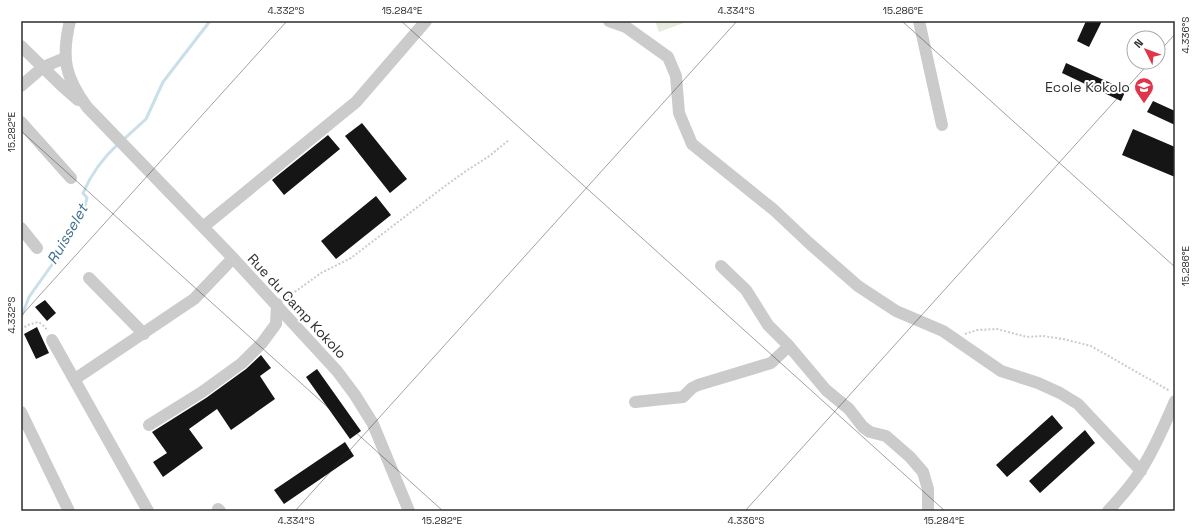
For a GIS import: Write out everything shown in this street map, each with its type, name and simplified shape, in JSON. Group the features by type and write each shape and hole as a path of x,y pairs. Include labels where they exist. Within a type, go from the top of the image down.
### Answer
{"street":[{"path":"70,21 66,40 65,58 70,80 76,92 87,107"},
{"path":"203,228 356,102 426,21"},
{"path":"609,21 626,27 668,57 676,76 679,112 692,144 774,210 809,243 864,290 896,311 943,331 1001,372 1038,382 1078,404 1141,471"},
{"path":"919,21 942,125"},
{"path":"21,46 62,86 87,107"},
{"path":"21,86 43,67 65,58"},
{"name":"Rue du Camp Kokolo","path":"87,107 277,304 338,371 373,424 409,511"},
{"path":"21,122 71,178"},
{"path":"21,228 37,248"},
{"path":"75,379 194,299 233,258"},
{"path":"721,266 746,290 768,325 789,346 826,390 849,409 862,427 870,432 886,436 910,457 923,472 928,489 928,511"},
{"path":"89,278 144,334"},
{"path":"149,425 202,392 242,364 262,343 276,324 277,304"},
{"path":"52,340 148,511"},
{"path":"635,402 683,397 692,388 698,385 771,363 789,346"},
{"path":"1108,511 1124,494 1141,471 1157,443 1175,401"},
{"path":"21,412 69,511"}],"path":[{"path":"277,304 321,273 351,258 460,174 488,157 509,140"},
{"path":"21,329 38,322 47,330 52,340"},
{"path":"953,338 977,330 997,329 1027,336 1043,336 1063,339 1091,346 1175,394"}],"shaded area":[{"path":"655,21 689,21 659,32"}],"building":[{"path":"1086,21 1102,21 1089,47 1077,41"},
{"path":"1066,63 1126,90 1121,101 1062,73"},
{"path":"1153,101 1175,111 1175,125 1147,112"},
{"path":"362,123 407,179 390,193 345,136"},
{"path":"1133,129 1175,147 1175,177 1122,155"},
{"path":"328,135 340,149 284,195 272,180"},
{"path":"376,196 391,215 336,259 321,241"},
{"path":"45,300 56,313 47,321 35,307"},
{"path":"37,327 49,353 36,359 24,334"},
{"path":"261,355 271,368 260,376 275,399 231,430 217,409 189,429 203,448 163,477 153,462 167,453 152,432 206,398 246,369"},
{"path":"317,369 361,431 350,439 306,377"},
{"path":"1052,415 1063,428 1007,477 996,465"},
{"path":"1085,430 1095,443 1040,493 1029,481"},
{"path":"345,442 354,456 284,504 274,490"}],"waterway":[{"name":"Ruisselet","path":"123,140 146,119 163,82 210,21"},
{"name":"Ruisselet","path":"21,318 29,297 56,259 84,210 87,198 83,193 90,179 103,160 119,143"}],"place":[{"name":"Ecole Kokolo","path":"1144,104"}]}
